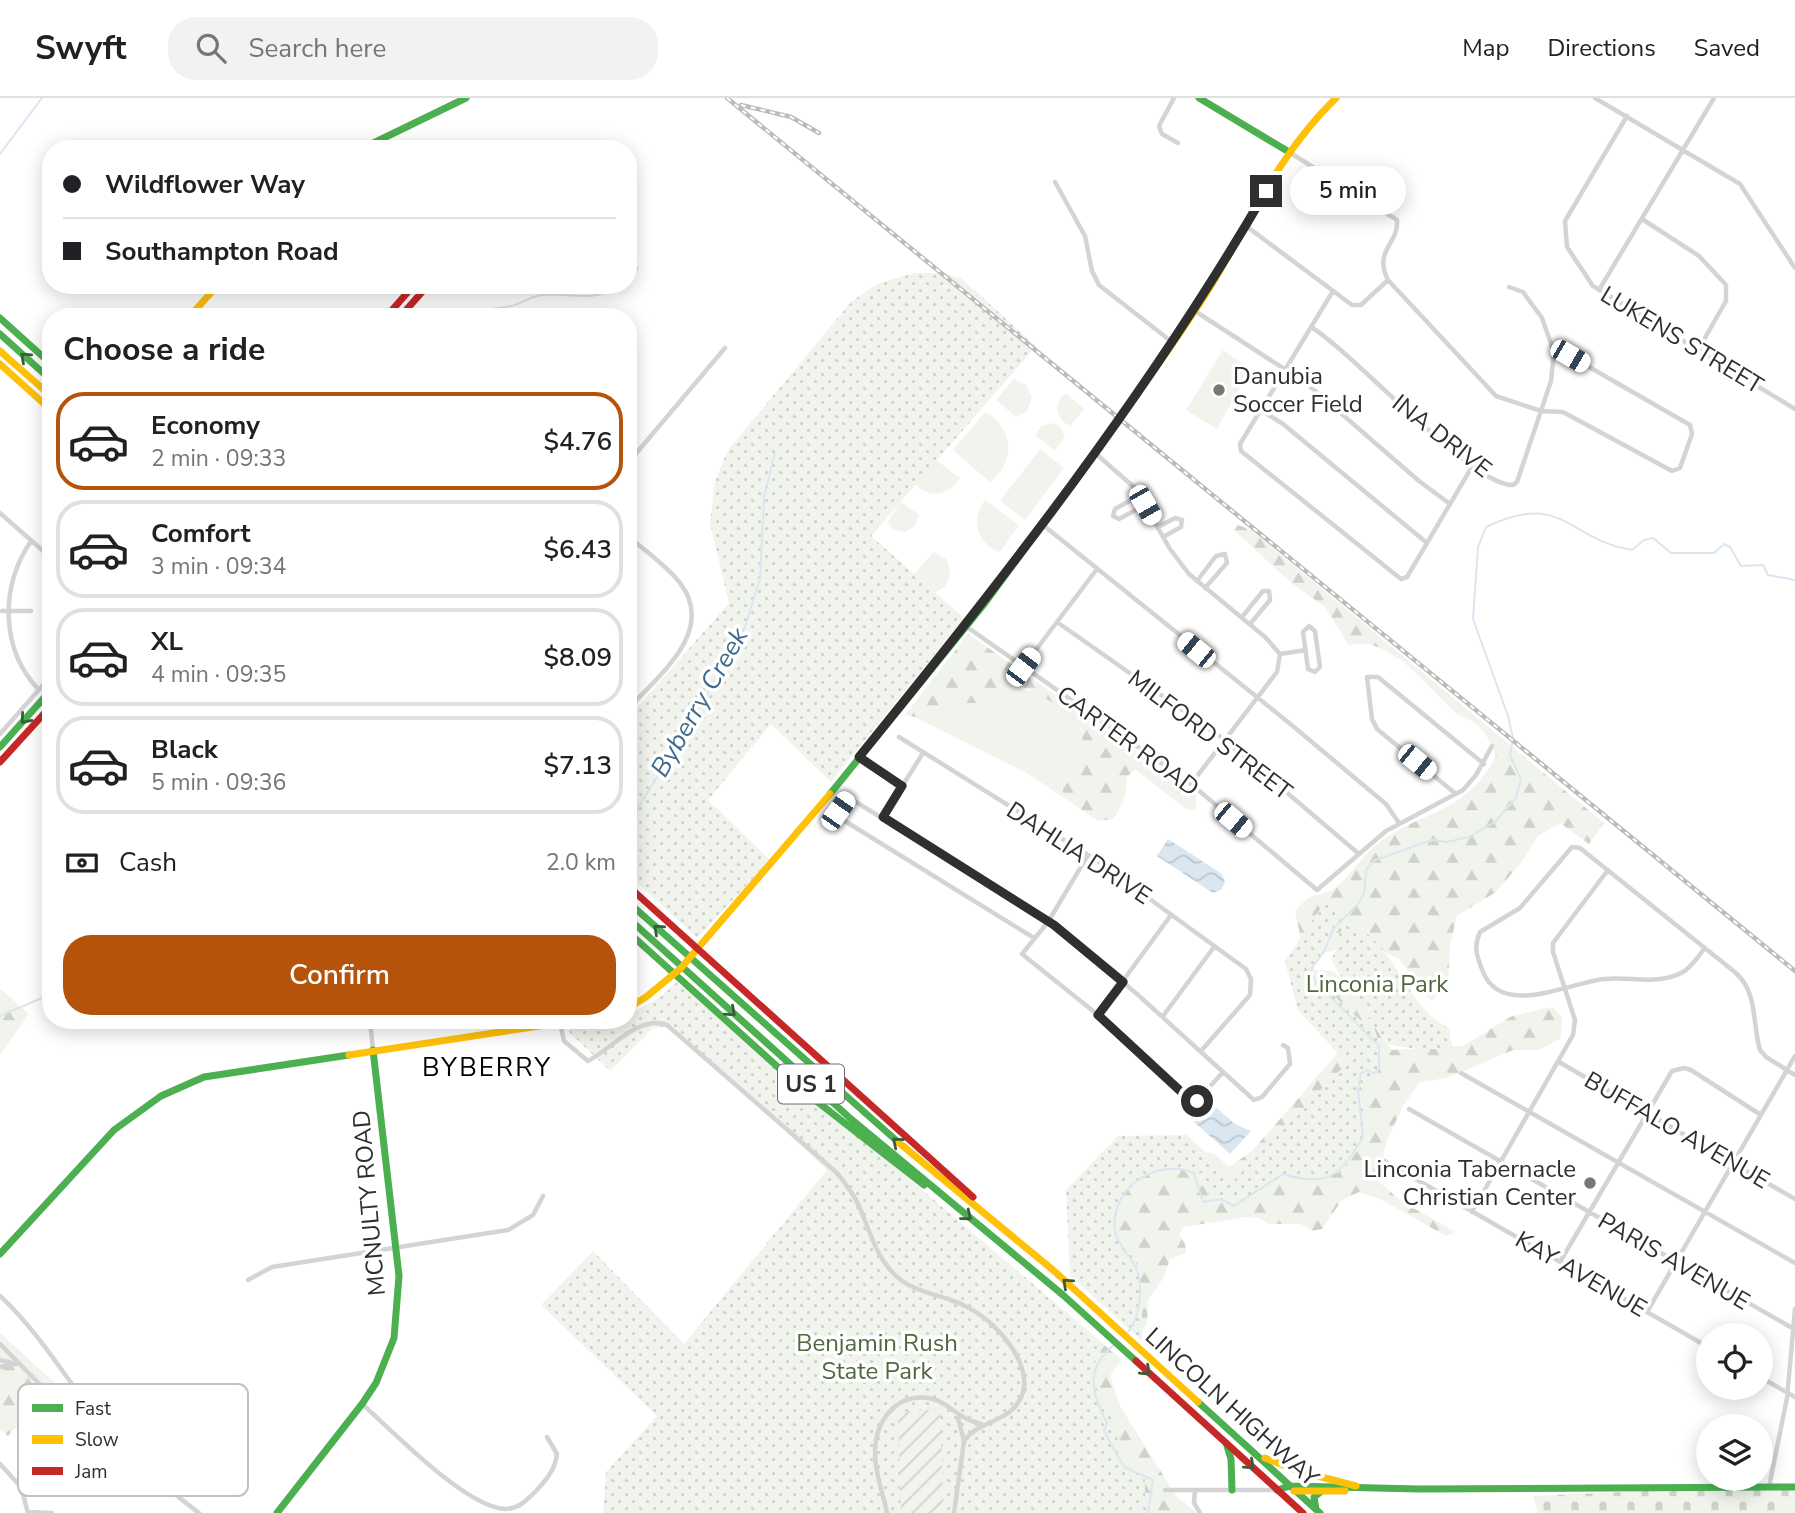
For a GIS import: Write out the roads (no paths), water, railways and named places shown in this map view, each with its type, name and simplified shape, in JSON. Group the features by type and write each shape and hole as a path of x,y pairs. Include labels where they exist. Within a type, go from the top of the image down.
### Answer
{"main road":[{"path":"379,140 466,98"},
{"path":"1199,98 1289,152"},
{"path":"637,1003 654,993 689,957 859,757 965,625 1115,425 1195,311 1289,152 1318,113 1336,98"},
{"path":"197,308 210,294"},
{"path":"396,308 412,294"},
{"path":"0,318 42,356"},
{"path":"0,334 42,372"},
{"path":"0,351 42,388"},
{"path":"0,364 42,402"},
{"path":"0,747 42,700"},
{"path":"0,762 42,716"},
{"name":"US 1","path":"637,894 1007,1232"},
{"name":"US 1","path":"637,910 858,1109 1007,1232"},
{"name":"US 1","path":"637,926 834,1104 944,1198"},
{"name":"US 1","path":"637,940 828,1111 901,1169 944,1198"},
{"path":"0,1254 114,1130 161,1096 204,1077 518,1029"},
{"name":"MCNULTY ROAD","path":"277,1513 362,1404 376,1383 394,1338 399,1300 373,1050"},
{"name":"LINCOLN HIGHWAY","path":"944,1198 1110,1337 1304,1513"},
{"name":"LINCOLN HIGHWAY","path":"1007,1232 1318,1511"},
{"path":"1223,1441 1231,1459 1232,1490"},
{"path":"1256,1453 1302,1472 1356,1486"},
{"path":"1277,1490 1356,1486 1419,1489"},
{"path":"1293,1488 1322,1491 1696,1487"},
{"path":"1773,1487 1795,1487"},
{"path":"1318,1511 1314,1497 1322,1491"}],"street":[{"path":"1174,98 1159,126 1162,134 1178,143"},
{"path":"1595,98 1684,149 1743,187 1795,268"},
{"path":"1599,290 1714,98"},
{"name":"LUKENS STREET","path":"1627,116 1563,226 1567,247 1589,283 1795,409"},
{"path":"1289,152 1391,216 1397,225 1382,257 1388,280 1496,396 1541,411 1563,412 1672,471 1678,470 1692,434 1690,425 1570,356 1555,352"},
{"path":"1055,182 1085,236 1092,271 1099,285 1172,342"},
{"path":"1642,219 1699,256 1726,285 1726,301 1698,350"},
{"path":"1245,226 1352,305 1359,305 1388,280"},
{"path":"1509,287 1523,292 1542,318 1555,352 1551,381 1541,411"},
{"path":"1333,291 1240,444 1241,451 1398,578 1407,577 1473,465"},
{"path":"1195,311 1306,383 1419,481 1450,504"},
{"name":"INA DRIVE","path":"1311,327 1448,447 1506,485 1517,482 1541,411"},
{"path":"637,452 725,348"},
{"path":"1261,410 1283,424 1427,543"},
{"path":"1095,453 1124,476 1140,495 1176,558 1197,581 1250,624 1280,654 1279,668 1191,784"},
{"path":"1140,495 1115,509 1113,516 1119,519 1145,505"},
{"path":"0,513 42,550"},
{"path":"1158,527 1177,517 1182,520 1181,527 1163,537"},
{"path":"1042,524 1386,804 1399,823"},
{"path":"31,541 13,566 6,582 2,611 8,648 20,670 38,690"},
{"path":"637,544 680,584 689,599 692,617 689,634 681,649 637,699"},
{"path":"1197,581 1218,554 1226,555 1227,563 1205,588"},
{"path":"1023,667 1097,569"},
{"path":"1241,617 1263,591 1269,591 1270,600 1250,624"},
{"path":"2,611 31,611"},
{"name":"MILFORD STREET","path":"1057,622 1224,740 1359,854"},
{"name":"CARTER ROAD","path":"965,625 1191,784 1317,890 1359,854"},
{"path":"1309,626 1315,631 1318,671 1308,669 1306,650 1303,632 1309,626"},
{"path":"1280,654 1306,650"},
{"path":"1456,794 1377,729 1371,719 1367,680 1373,675 1378,677 1484,764"},
{"path":"0,734 42,686"},
{"path":"0,721 6,727"},
{"name":"DAHLIA DRIVE","path":"898,737 1088,855 1245,969 1251,979 1250,995 1201,1051"},
{"path":"1359,854 1399,823 1456,794 1472,781 1492,746"},
{"path":"883,817 923,753"},
{"path":"859,757 902,786"},
{"path":"1034,938 840,818 837,813 848,797 1048,922 1123,982 1258,1100 1290,1064 1289,1048 1283,1045"},
{"path":"1705,948 1682,972 1653,981 1613,978 1540,994 1513,996 1493,989 1476,956 1478,937 1485,927 1520,908 1572,847 1580,848 1705,948 1745,982 1750,992 1760,1050 1795,1075"},
{"path":"1088,855 1048,922 1022,954 1098,1015 1192,1101 1197,1101 1224,1072"},
{"path":"1472,1212 1559,1062 1575,1027 1553,943 1608,870"},
{"path":"1098,1015 1171,915"},
{"path":"1162,1017 1214,947"},
{"path":"637,1029 658,1021 667,1025 826,1161 858,1202 872,1244 897,1278 916,1289 968,1307 999,1331 1017,1357 1024,1382 1021,1396 1004,1417 981,1424 964,1441"},
{"name":"MCNULTY ROAD","path":"371,1029 373,1050"},
{"path":"561,1029 564,1041 588,1061 637,1029"},
{"path":"1647,1312 1795,1056"},
{"name":"BUFFALO AVENUE","path":"1559,1062 1795,1199"},
{"path":"1560,1262 1668,1075 1684,1068 1761,1115"},
{"path":"1461,1073 1795,1263"},
{"name":"PARIS AVENUE","path":"1409,1109 1794,1329"},
{"name":"KAY AVENUE","path":"1381,1159 1696,1340"},
{"path":"248,1280 272,1267 508,1230 533,1215 543,1196"},
{"path":"0,1296 33,1328 72,1384"},
{"path":"1773,1467 1788,1394 1795,1308"},
{"path":"0,1344 15,1364 37,1384"},
{"path":"0,1360 15,1364"},
{"path":"0,1367 15,1364"},
{"path":"1773,1385 1795,1396"},
{"path":"887,1513 875,1453 877,1434 883,1417 892,1407 907,1398 922,1397 937,1400 958,1417 981,1424"},
{"path":"362,1404 444,1477 474,1498 503,1509 524,1504 549,1477 557,1454 547,1437"},
{"path":"954,1513 964,1441 958,1417"},
{"path":"0,1464 18,1485"},
{"path":"1166,1490 1277,1490"},
{"path":"1195,1490 1195,1503 1200,1513"},
{"path":"179,1496 199,1513"},
{"path":"28,1512 52,1513"}],"water":[{"path":"1168,839 1222,874 1225,882 1221,890 1213,893 1157,856"},
{"path":"1212,1104 1235,1124 1251,1131 1230,1154 1194,1122 1197,1113"}],"waterway":[{"path":"0,154 42,98"},
{"path":"495,308 551,294"},
{"path":"551,294 600,294"},
{"name":"Byberry Creek","path":"637,810 692,721 745,627 760,579 764,497 775,452"},
{"path":"1128,1332 1138,1311 1139,1277 1135,1265 1115,1232 1115,1216 1119,1202 1127,1190 1150,1173 1179,1169 1194,1173 1203,1202 1221,1199 1234,1206 1283,1174 1311,1180 1322,1179 1340,1169 1363,1137 1358,1090 1361,1073 1368,1070 1374,1074 1379,1067 1379,1046 1314,980 1310,971 1325,950 1333,929 1359,903 1364,893 1366,870 1375,860 1432,840 1447,842 1469,837 1495,822 1516,798 1521,779 1510,755 1513,738 1508,716 1473,619 1478,547 1486,527 1532,513 1563,520 1592,537 1632,550 1644,540 1653,538 1671,553 1714,553 1724,544 1730,547 1741,566 1763,565 1768,575 1795,580"},
{"name":"Byberry Creek","path":"0,1016 42,998"},
{"path":"1114,1345 1098,1363 1095,1392 1107,1423 1104,1431 1124,1467 1153,1480 1148,1513"}],"railway":[{"path":"727,98 1795,971"},
{"path":"741,105 791,117 819,133"}],"place":[{"name":"Danubia Soccer Field","path":"1219,390"},
{"name":"Linconia Tabernacle Christian Center","path":"1590,1183"}],"district":[{"name":"BYBERRY","path":"487,1067"}],"park label":[{"name":"Linconia Park","path":"1377,984"},
{"name":"Benjamin Rush State Park","path":"877,1357"}]}
